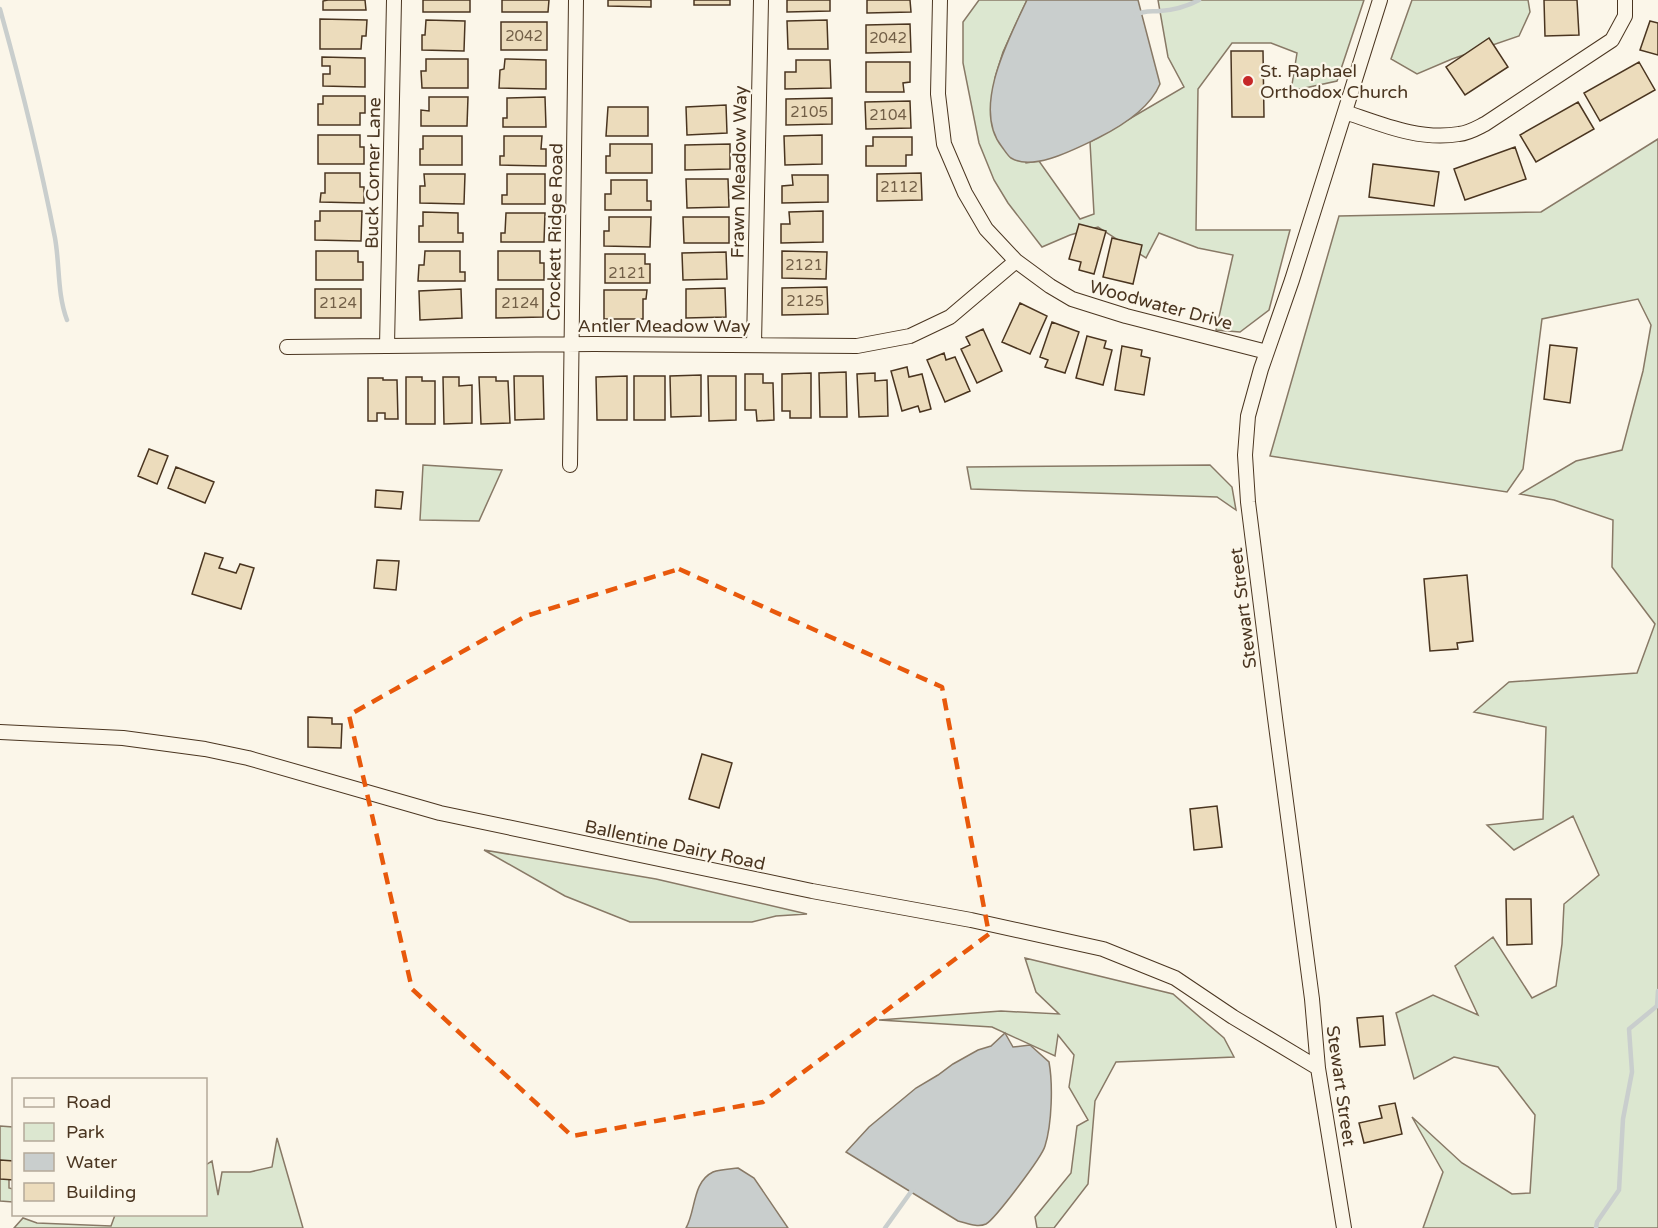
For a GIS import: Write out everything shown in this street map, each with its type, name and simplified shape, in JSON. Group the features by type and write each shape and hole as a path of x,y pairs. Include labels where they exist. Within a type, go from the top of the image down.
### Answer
{"street":[{"name":"Buck Corner Lane","path":"387,346 394,0"},
{"name":"Crockett Ridge Road","path":"570,465 576,0"},
{"name":"Frawn Meadow Way","path":"754,344 761,0"},
{"name":"Woodwater Drive","path":"940,0 938,94 944,144 965,193 986,229 1016,261 1072,299 1126,316 1267,352"},
{"name":"Stewart Street","path":"1344,1228 1318,1068 1312,999 1273,706 1245,454 1248,416 1267,352 1380,0"},
{"path":"1345,112 1406,132 1443,135 1471,131 1612,40 1624,16 1625,0"},
{"name":"Antler Meadow Way","path":"287,347 571,344 857,346 910,336 950,316 1016,261"},
{"name":"Ballentine Dairy Road","path":"0,732 123,738 205,749 248,758 440,813 1104,949 1175,978 1233,1017 1318,1068"}],"highlighted area":[{"path":"679,569 942,687 989,934 763,1102 572,1136 412,989 349,715 526,616"}],"green space":[{"path":"979,0 1027,0 1003,52 995,78 1026,163 1039,161 1080,219 1094,214 1090,142 1184,87 1168,57 1158,0 1364,0 1337,81 1291,91 1297,53 1271,43 1232,43 1198,89 1196,230 1290,230 1269,310 1240,332 1216,330 1233,255 1198,248 1159,233 1146,258 1098,227 1070,235 1042,247 1008,203 994,180 979,143 963,63 963,22"},
{"path":"1412,0 1528,0 1530,12 1519,36 1452,59 1417,74 1391,59"},
{"path":"1658,139 1658,1228 1423,1228 1443,1172 1412,1117 1462,1163 1512,1194 1530,1193 1535,1115 1498,1067 1454,1057 1414,1079 1396,1013 1433,995 1478,1015 1455,966 1493,937 1532,998 1556,986 1562,944 1564,904 1599,875 1573,816 1514,850 1487,825 1543,819 1546,727 1474,712 1509,682 1637,673 1655,624 1612,567 1613,520 1554,500 1520,494 1576,461 1622,450 1643,371 1651,325 1638,299 1542,319 1523,469 1507,492 1270,456 1339,216 1541,212"},
{"path":"423,465 502,470 479,521 420,520"},
{"path":"1210,465 1232,487 1236,510 1217,497 971,489 967,467"},
{"path":"484,850 656,879 807,914 776,916 752,922 630,922 565,896"},
{"path":"1025,958 1173,994 1224,1038 1234,1057 1116,1062 1095,1101 1088,1184 1054,1228 1037,1228 1035,1217 1071,1173 1077,1126 1088,1120 1069,1087 1074,1055 1058,1035 1055,1056 992,1027 879,1020 1001,1011 1059,1014 1036,992"},
{"path":"0,1126 12,1127 12,1172 9,1172 9,1188 12,1189 12,1202 0,1201"},
{"path":"277,1138 303,1228 14,1228 23,1218 37,1223 111,1226 115,1216 207,1216 207,1164 212,1161 218,1195 222,1172 250,1172 272,1167"}],"water":[{"path":"1027,0 1138,0 1160,84 1142,109 1116,128 1055,157 1020,162 1011,158 1002,147 993,131 990,113 996,74"},
{"path":"1005,1033 1013,1047 1030,1045 1049,1062 1050,1116 1042,1152 1008,1200 986,1224 976,1225 958,1221 846,1152 869,1127 916,1088 978,1050 991,1046"},
{"path":"738,1168 754,1178 788,1228 686,1228 698,1190 706,1177 716,1171"}],"building":[{"path":"365,0 366,10 323,10 323,1"},
{"path":"423,0 470,0 470,12 423,12"},
{"path":"502,0 549,0 548,12 502,12"},
{"path":"608,0 651,0 651,7 608,6"},
{"path":"694,0 730,0 730,5 694,5"},
{"path":"787,0 830,0 830,11 787,12"},
{"path":"867,0 910,0 911,12 867,13"},
{"path":"1544,0 1577,0 1579,35 1545,36"},
{"path":"320,19 367,20 366,36 362,36 361,49 320,49"},
{"path":"426,20 465,21 464,51 422,50 422,35 425,35"},
{"path":"827,20 828,49 788,49 787,21"},
{"path":"1650,21 1658,23 1658,55 1640,50"},
{"path":"501,22 547,22 547,50 501,50"},
{"path":"910,24 911,52 866,53 866,25"},
{"path":"1489,38 1508,67 1465,95 1446,67"},
{"path":"1231,51 1263,51 1264,117 1232,117"},
{"path":"322,57 365,58 365,87 323,86 323,74 330,74 330,66 322,66"},
{"path":"426,59 468,59 468,88 422,88 421,71 426,71"},
{"path":"505,59 546,60 546,89 499,88 500,70 504,69"},
{"path":"796,60 830,60 831,88 785,89 785,72 796,72"},
{"path":"866,62 910,62 910,82 903,83 904,92 866,92"},
{"path":"1639,62 1655,90 1600,121 1584,93"},
{"path":"323,96 365,96 365,113 360,113 360,125 318,125 318,104 323,104"},
{"path":"429,97 468,97 467,126 421,126 421,110 429,111"},
{"path":"545,97 546,127 503,127 503,118 507,118 507,98"},
{"path":"832,98 832,124 786,125 786,99"},
{"path":"910,101 911,128 866,129 865,102"},
{"path":"1578,102 1594,129 1536,162 1520,135"},
{"path":"726,105 727,133 687,135 686,107"},
{"path":"608,107 648,107 648,136 606,136"},
{"path":"318,135 360,135 360,147 364,147 364,164 318,164"},
{"path":"822,135 822,164 785,165 784,136"},
{"path":"423,136 462,136 462,165 420,165"},
{"path":"504,136 542,136 541,149 546,149 546,166 500,165 500,156 504,156"},
{"path":"873,137 912,137 912,155 906,155 906,166 866,166 866,146 873,146"},
{"path":"610,144 652,144 652,173 606,173 606,156 610,156"},
{"path":"730,144 730,169 685,170 685,145"},
{"path":"1515,147 1526,179 1465,200 1454,169"},
{"path":"1373,164 1439,172 1434,206 1369,197"},
{"path":"325,173 360,173 360,187 364,187 364,203 320,202 321,193 325,193"},
{"path":"921,173 922,200 877,201 877,174"},
{"path":"424,174 465,174 464,204 420,203 420,186 425,186"},
{"path":"507,174 545,174 545,204 502,204 502,195 507,195"},
{"path":"792,175 828,175 828,202 782,203 782,186 793,185"},
{"path":"686,179 728,179 729,207 687,208"},
{"path":"611,180 647,180 647,201 651,201 651,210 605,210 605,194 611,194"},
{"path":"320,211 362,211 361,241 315,240 315,221 320,221"},
{"path":"823,211 823,242 781,243 781,224 790,224 789,212"},
{"path":"423,212 458,213 458,233 463,233 463,242 419,242 419,226 423,226"},
{"path":"506,213 545,213 544,242 501,242 501,233 505,233"},
{"path":"609,217 651,217 650,247 604,246 604,231 609,231"},
{"path":"683,217 729,217 729,243 684,243"},
{"path":"1079,224 1106,231 1094,274 1079,270 1081,262 1069,259"},
{"path":"1112,238 1142,245 1133,284 1103,277"},
{"path":"316,251 358,251 358,262 363,262 363,280 316,280"},
{"path":"425,251 460,251 460,272 465,272 465,281 418,281 419,265 424,265"},
{"path":"498,251 540,251 540,263 544,263 544,280 498,280"},
{"path":"782,251 827,252 826,279 782,278"},
{"path":"726,252 727,279 683,280 682,253"},
{"path":"605,254 645,254 645,264 650,264 650,283 605,283"},
{"path":"827,287 828,314 782,315 782,288"},
{"path":"725,288 726,317 686,318 686,289"},
{"path":"315,289 361,289 361,318 315,318"},
{"path":"461,289 462,318 420,320 419,291"},
{"path":"496,289 543,289 543,317 496,318"},
{"path":"604,290 647,290 646,299 643,299 643,319 604,319"},
{"path":"1020,303 1047,316 1030,354 1002,342"},
{"path":"1052,322 1079,332 1065,373 1045,367 1048,360 1040,357"},
{"path":"983,329 1002,371 977,383 961,349 970,345 966,337"},
{"path":"1087,336 1106,341 1104,348 1112,350 1103,385 1076,378"},
{"path":"1550,345 1577,348 1570,403 1544,399"},
{"path":"1122,346 1142,350 1141,356 1150,358 1144,395 1115,390"},
{"path":"944,353 946,360 955,357 970,391 945,402 927,360"},
{"path":"907,367 909,377 922,374 931,409 920,412 918,406 902,411 891,371"},
{"path":"846,372 847,417 820,417 819,373"},
{"path":"811,373 811,418 790,418 790,411 782,411 782,374"},
{"path":"875,373 875,381 887,380 888,416 859,417 857,374"},
{"path":"745,374 763,374 763,383 773,383 774,420 757,421 756,410 745,410"},
{"path":"701,375 701,416 671,417 670,376"},
{"path":"514,376 543,376 544,419 515,420"},
{"path":"627,376 627,420 597,420 596,377"},
{"path":"634,376 665,376 665,420 634,420"},
{"path":"708,376 736,376 736,420 709,421"},
{"path":"406,377 422,377 422,381 435,381 435,424 406,424"},
{"path":"443,377 459,377 459,386 472,385 472,423 444,424"},
{"path":"479,377 496,377 496,381 508,381 510,423 481,424"},
{"path":"368,378 397,380 398,419 385,419 385,413 377,413 377,421 368,421"},
{"path":"149,449 168,456 157,484 138,476"},
{"path":"176,467 214,482 205,503 168,488"},
{"path":"376,490 403,492 401,509 375,507"},
{"path":"205,553 223,558 219,568 236,573 240,564 254,568 241,609 192,594"},
{"path":"377,560 399,561 396,590 374,588"},
{"path":"1467,575 1473,641 1457,643 1458,649 1430,651 1424,579"},
{"path":"308,717 332,718 332,724 342,724 341,748 308,747"},
{"path":"702,754 732,763 719,808 689,799"},
{"path":"1217,806 1222,847 1194,850 1190,809"},
{"path":"1506,899 1531,899 1532,944 1507,945"},
{"path":"1383,1016 1385,1045 1360,1047 1357,1018"},
{"path":"1395,1103 1402,1134 1364,1143 1359,1123 1382,1118 1379,1106"},
{"path":"0,1160 12,1161 12,1180 0,1179"}],"waterway":[{"path":"1136,15 1175,9 1199,0"},
{"path":"0,9 43,180 55,238 62,300 67,320"},
{"path":"1596,1228 1597,1222 1619,1190 1623,1119 1632,1072 1629,1029 1657,1006 1658,991"},
{"path":"885,1228 913,1189"}],"place":[{"name":"St. Raphael Orthodox Church","path":"1248,81"}]}
